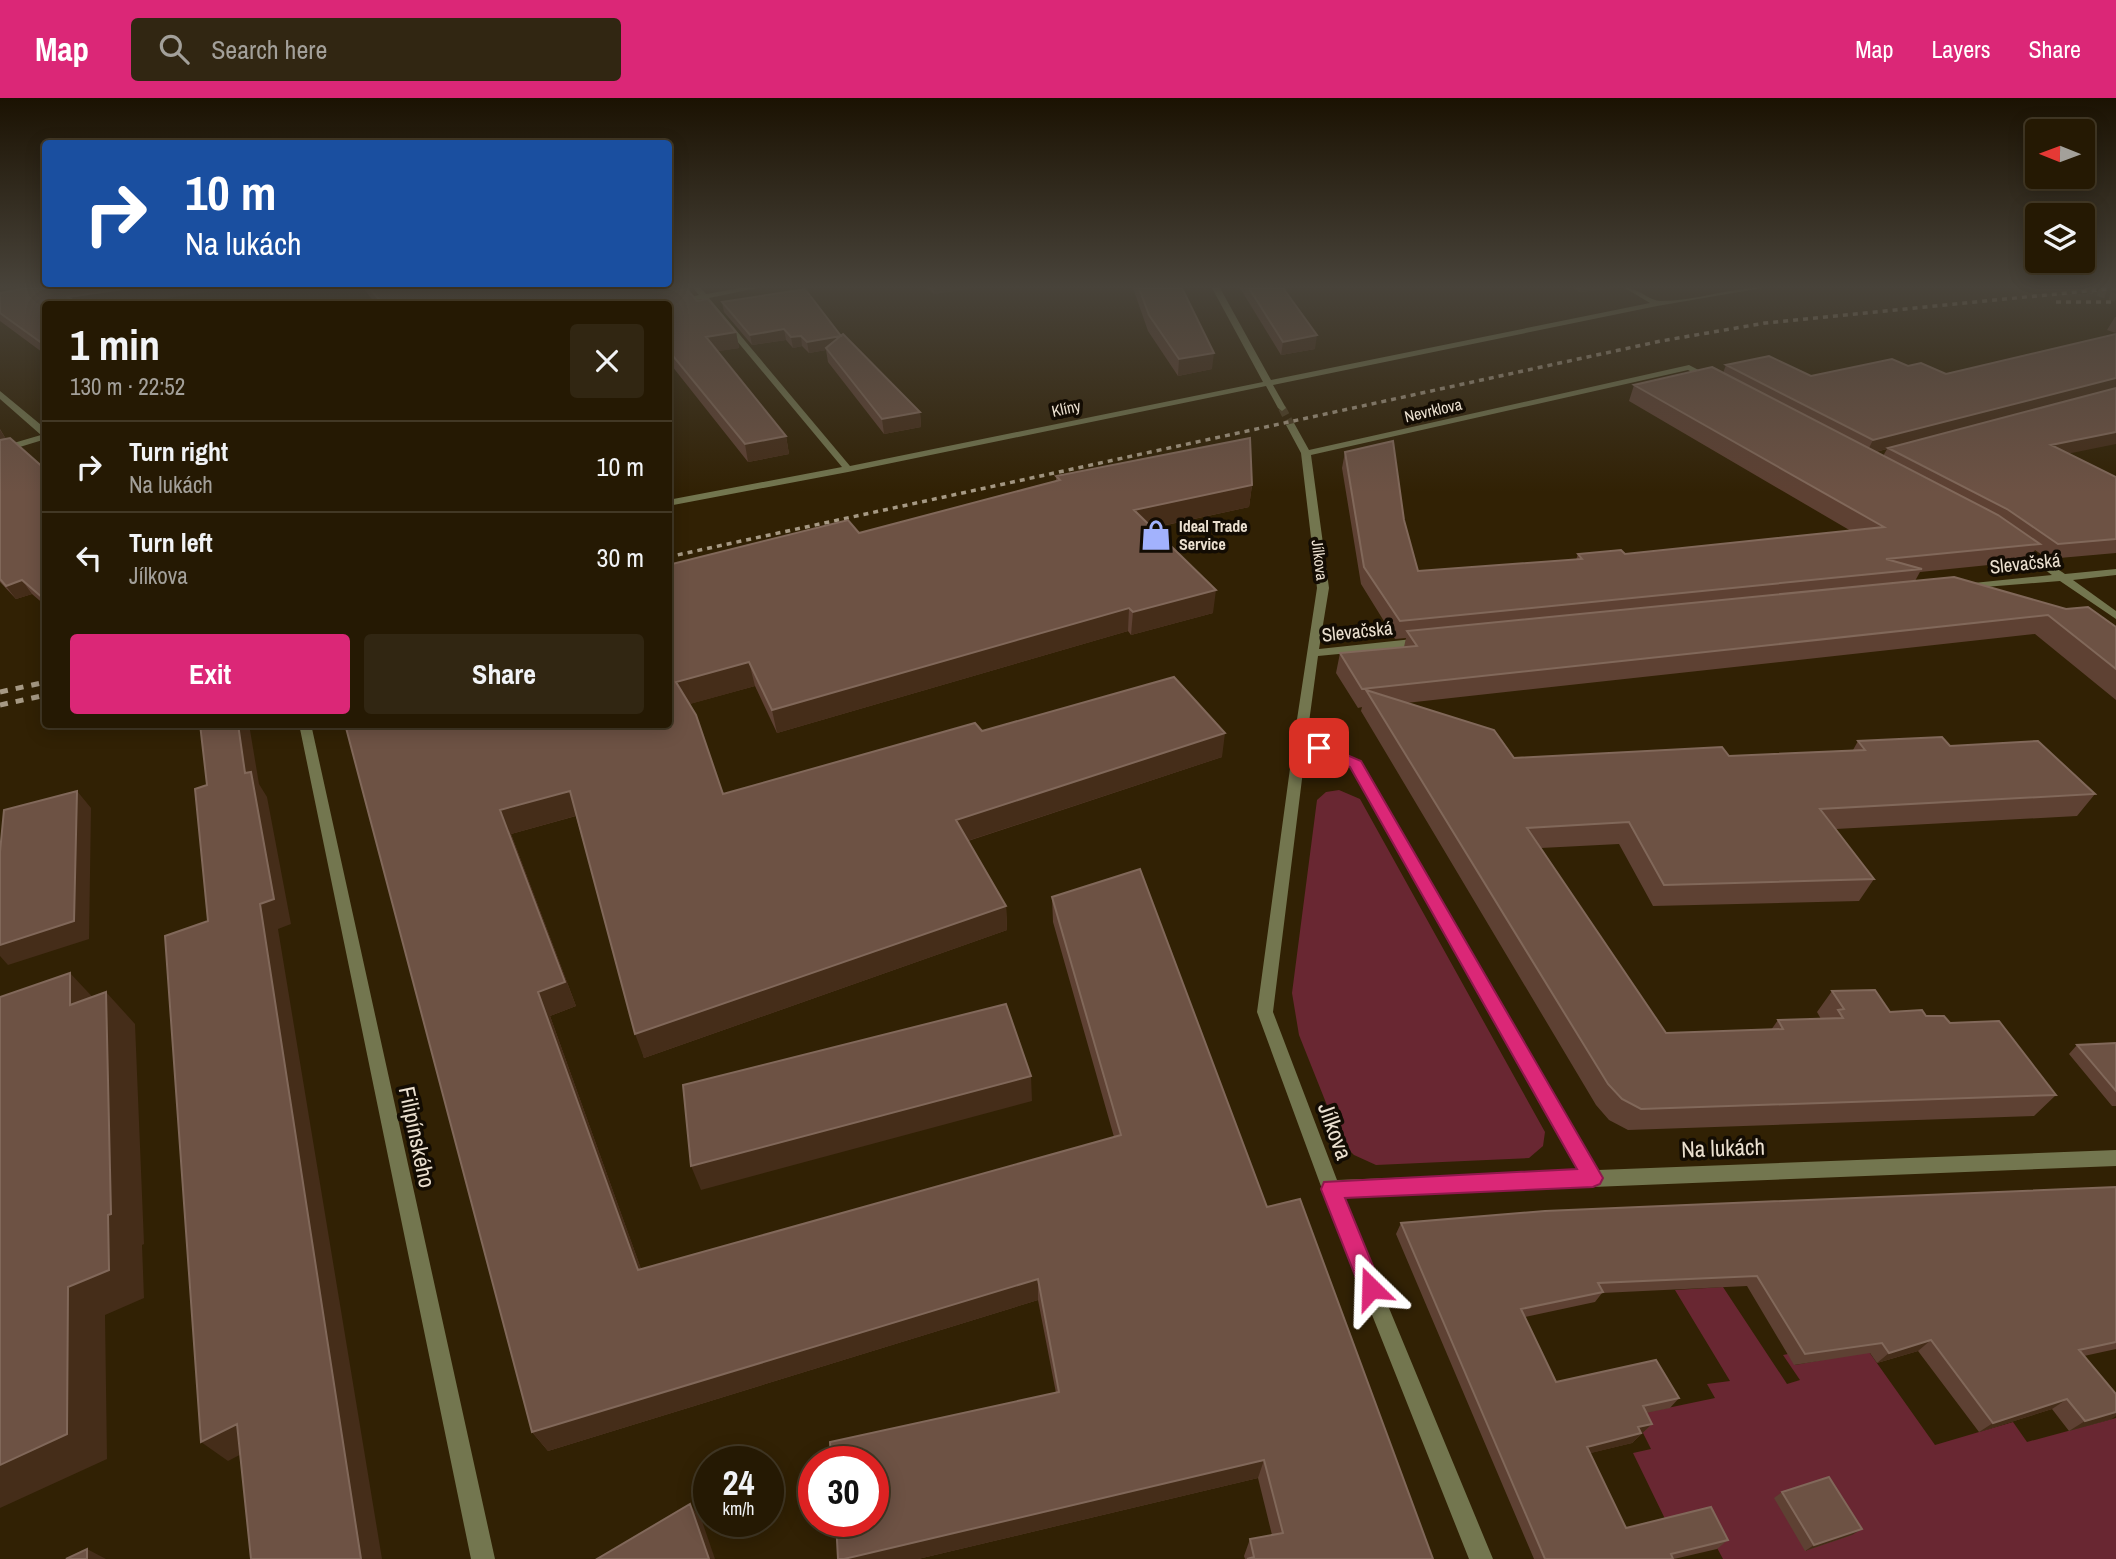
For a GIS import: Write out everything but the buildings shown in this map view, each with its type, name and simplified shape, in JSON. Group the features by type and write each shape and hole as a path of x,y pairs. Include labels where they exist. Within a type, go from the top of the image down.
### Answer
{"street":[{"path":"754,356 848,469"},
{"path":"1254,356 1282,408"},
{"name":"Klíny","path":"672,502 848,469 1395,356"},
{"name":"Nevrklova","path":"1306,453 1689,367 1725,386"},
{"path":"0,394 42,431"},
{"name":"Jílkova","path":"1292,425 1306,453 1323,588 1300,739 1265,1012 1331,1189 1481,1559"},
{"path":"0,450 42,436"},
{"path":"2013,542 2116,616"},
{"name":"Slevačská","path":"1952,588 2116,572"},
{"name":"Slevačská","path":"1312,653 1437,640"},
{"name":"Filipínského","path":"306,728 483,1559"},
{"path":"1300,739 1356,764 1593,1178"},
{"name":"Na lukách","path":"1331,1189 2116,1158"}],"shaded area":[{"path":"1339,790 1360,799 1545,1132 1543,1146 1529,1158 1376,1165 1354,1155 1342,1143 1299,1035 1292,993 1317,800 1326,792"},
{"path":"1723,1287 1787,1384 1800,1380 1783,1355 1788,1354 1795,1365 1822,1360 1857,1335 1935,1445 2013,1422 2027,1442 2116,1418 2116,1559 1723,1559 1700,1516 1667,1523 1633,1453 1651,1449 1634,1415 1715,1398 1707,1384 1730,1381 1675,1290"}],"tunnel":[{"path":"1282,408 1291,425"}],"railway":[{"path":"672,556 1591,356"},
{"path":"0,692 42,683"},
{"path":"0,705 42,696"}],"place":[{"name":"Ideal Trade Service","path":"1156,535"}],"route":[{"path":"1319,748 1356,764 1593,1178 1331,1189 1371,1288"}]}
